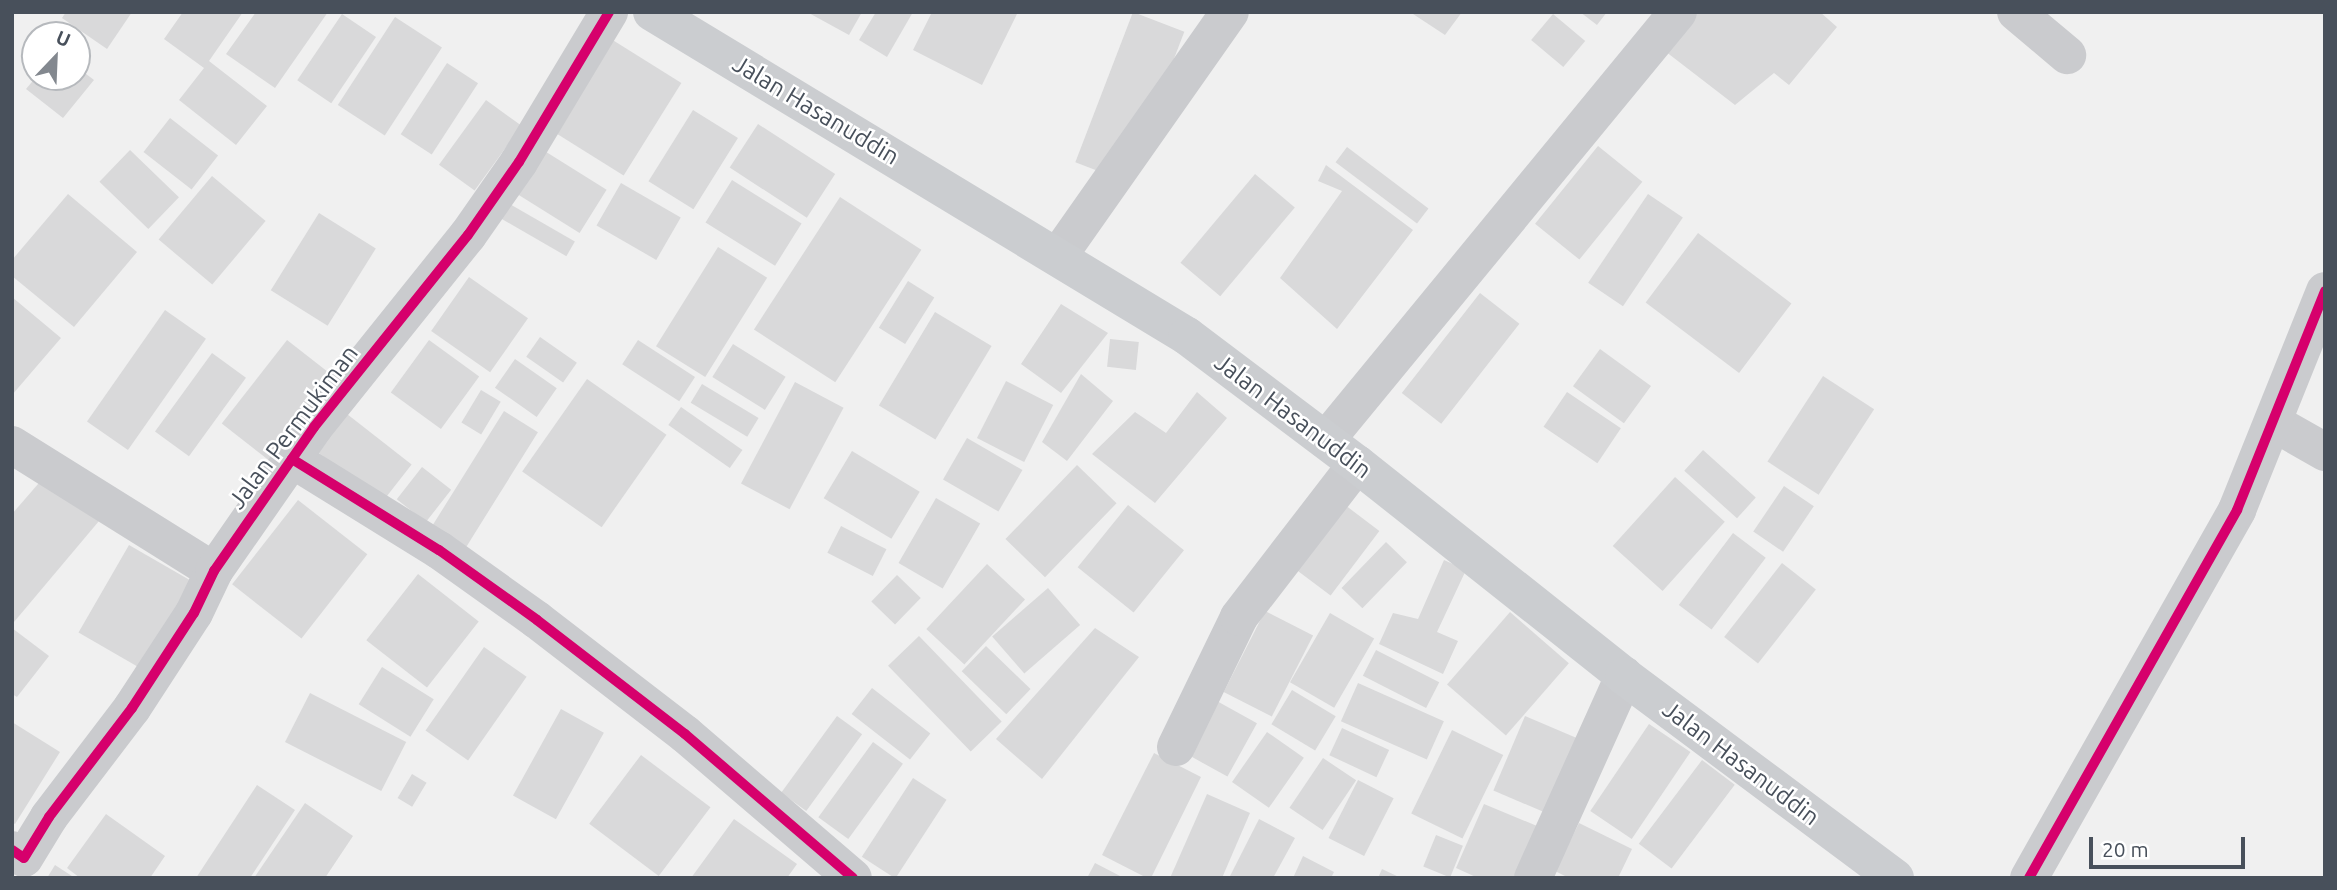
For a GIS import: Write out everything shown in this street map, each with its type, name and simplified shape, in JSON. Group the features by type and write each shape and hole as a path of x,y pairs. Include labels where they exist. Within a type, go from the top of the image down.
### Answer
{"main road":[{"name":"Jalan Hasanuddin","path":"655,13 1059,255 1187,336 1357,464 1624,676 1895,878"}],"street":[{"name":"Jalan Permukiman","path":"16,861 132,708 194,613 214,571 292,459 468,235 526,151 609,12"},
{"path":"1059,255 1230,12"},
{"path":"1326,440 1678,12"},
{"path":"2017,12 2067,55"},
{"path":"2029,878 2237,510 2325,291"},
{"path":"2274,423 2325,452"},
{"path":"12,445 214,571"},
{"path":"292,459 439,550 537,620 621,689 685,734 853,878"},
{"path":"1176,747 1239,617 1357,464"},
{"path":"1533,878 1624,676"}],"building":[{"path":"66,12 132,12 107,49 91,38 91,21 66,21 62,18"},
{"path":"183,12 243,12 209,61 267,106 236,145 179,100 204,68 164,39"},
{"path":"256,12 328,12 275,88 226,54"},
{"path":"807,12 862,12 849,35"},
{"path":"876,12 913,12 887,57 859,40"},
{"path":"932,12 1018,12 982,85 913,50"},
{"path":"1133,12 1184,32 1127,182 1075,162"},
{"path":"1410,12 1462,12 1445,35"},
{"path":"1580,12 1607,12 1597,25"},
{"path":"1688,12 1820,12 1837,27 1789,85 1774,73 1735,105 1661,48"},
{"path":"342,14 376,37 331,103 297,80"},
{"path":"1553,14 1585,41 1563,67 1531,40"},
{"path":"395,17 442,47 385,136 338,105"},
{"path":"611,39 681,83 624,175 553,131"},
{"path":"447,63 478,83 432,154 401,134"},
{"path":"29,91 85,91 63,118"},
{"path":"486,100 522,126 475,191 439,165"},
{"path":"693,110 738,138 693,209 648,181"},
{"path":"170,118 218,156 192,189 144,152"},
{"path":"758,124 835,174 807,218 730,168"},
{"path":"1598,146 1642,182 1579,260 1535,224"},
{"path":"1347,147 1428,208 1417,224 1336,162"},
{"path":"130,150 179,197 148,229 99,182"},
{"path":"543,150 607,190 580,233 516,193"},
{"path":"1326,165 1413,230 1337,329 1280,278 1342,191 1318,181"},
{"path":"1255,174 1295,207 1220,296 1180,263"},
{"path":"212,176 266,221 212,285 159,240"},
{"path":"732,180 802,223 775,266 706,222"},
{"path":"621,183 681,218 656,260 596,225"},
{"path":"68,194 137,252 74,327 12,276 12,260"},
{"path":"1648,194 1683,217 1623,306 1588,283"},
{"path":"840,197 921,250 835,382 754,330"},
{"path":"503,200 575,241 566,256 494,215"},
{"path":"319,213 376,249 328,326 271,290"},
{"path":"1698,233 1791,303 1739,373 1646,302"},
{"path":"718,247 767,278 705,377 656,346"},
{"path":"469,277 528,318 490,372 431,331"},
{"path":"908,281 934,297 905,344 879,328"},
{"path":"1480,293 1519,324 1441,424 1402,393"},
{"path":"12,297 61,338 12,395"},
{"path":"1061,304 1108,333 1061,393 1021,364"},
{"path":"165,310 206,339 128,450 87,421"},
{"path":"935,312 992,346 935,439 879,405"},
{"path":"540,337 577,363 563,382 526,357"},
{"path":"1110,339 1139,342 1136,370 1107,367"},
{"path":"287,340 335,378 270,461 222,424"},
{"path":"429,340 479,376 441,429 391,393"},
{"path":"638,340 695,377 679,401 622,364"},
{"path":"733,344 786,377 765,410 712,377"},
{"path":"1600,349 1651,386 1624,423 1573,386"},
{"path":"212,353 246,378 189,456 155,431"},
{"path":"515,359 557,388 537,417 495,388"},
{"path":"1081,374 1113,401 1067,461 1042,442"},
{"path":"1823,376 1874,409 1819,495 1767,462"},
{"path":"587,379 666,435 602,527 522,472"},
{"path":"1006,381 1053,405 1024,462 977,438"},
{"path":"795,382 844,408 790,509 741,484"},
{"path":"702,384 759,418 747,437 691,403"},
{"path":"481,390 501,402 481,434 461,423"},
{"path":"1197,392 1227,418 1155,503 1092,454 1135,412 1166,433"},
{"path":"1567,392 1621,428 1597,463 1544,427"},
{"path":"681,407 742,450 730,468 668,425"},
{"path":"504,411 538,432 466,547 432,525"},
{"path":"347,414 412,464 382,502 317,452"},
{"path":"967,438 1022,470 998,512 943,480"},
{"path":"1703,450 1756,498 1737,518 1684,471"},
{"path":"852,451 920,492 891,539 824,498"},
{"path":"1077,465 1117,503 1045,577 1005,539"},
{"path":"422,467 451,490 426,522 397,499"},
{"path":"45,476 99,521 14,622 12,514"},
{"path":"1675,477 1725,522 1663,591 1613,546"},
{"path":"1784,486 1814,506 1783,552 1753,532"},
{"path":"936,498 980,524 943,588 898,563"},
{"path":"298,500 367,554 301,638 232,584"},
{"path":"1128,505 1184,550 1134,612 1078,567"},
{"path":"1345,505 1379,531 1331,596 1296,570"},
{"path":"841,526 886,549 873,576 827,553"},
{"path":"1733,533 1766,558 1712,630 1679,605"},
{"path":"1386,542 1407,562 1362,608 1342,588"},
{"path":"129,545 192,582 142,669 78,632"},
{"path":"1444,560 1466,570 1437,632 1458,641 1443,674 1379,644 1393,613 1418,619"},
{"path":"1782,563 1816,589 1758,664 1724,637"},
{"path":"987,564 1025,599 964,665 926,629"},
{"path":"418,574 479,621 427,688 366,640"},
{"path":"897,575 921,598 895,625 871,602"},
{"path":"1048,588 1080,625 1024,674 992,637"},
{"path":"1265,611 1313,636 1272,717 1224,692"},
{"path":"1510,612 1569,663 1506,736 1447,684"},
{"path":"1330,613 1374,638 1334,708 1290,682"},
{"path":"12,628 49,656 17,697 12,694"},
{"path":"1095,628 1139,657 1042,779 996,739"},
{"path":"919,636 1002,722 971,751 888,666"},
{"path":"986,646 1031,689 1006,714 962,671"},
{"path":"484,647 527,677 468,760 425,731"},
{"path":"1376,650 1439,682 1426,708 1363,676"},
{"path":"382,667 434,699 410,737 359,704"},
{"path":"1358,683 1444,721 1427,760 1341,721"},
{"path":"872,688 930,734 910,760 852,714"},
{"path":"1292,690 1336,716 1315,751 1271,724"},
{"path":"310,693 406,742 381,791 285,742"},
{"path":"1215,700 1257,723 1227,777 1185,753"},
{"path":"561,709 604,733 556,819 513,796"},
{"path":"837,716 862,734 806,811 781,793"},
{"path":"1525,716 1587,742 1555,817 1493,791"},
{"path":"12,722 60,752 15,824 12,822"},
{"path":"1649,724 1690,752 1632,839 1590,811"},
{"path":"1342,728 1389,750 1376,777 1329,755"},
{"path":"1452,730 1503,755 1462,839 1411,814"},
{"path":"1267,732 1304,758 1269,808 1232,782"},
{"path":"873,742 903,764 848,839 818,817"},
{"path":"1154,753 1201,777 1151,878 1147,878 1102,855"},
{"path":"641,755 710,807 659,876 589,824"},
{"path":"1323,758 1356,780 1323,830 1289,808"},
{"path":"1702,760 1735,785 1672,869 1639,844"},
{"path":"412,774 427,783 412,807 398,798"},
{"path":"913,778 947,800 896,878 862,857"},
{"path":"1358,780 1394,798 1364,856 1328,838"},
{"path":"257,785 295,810 250,878 196,878"},
{"path":"1207,794 1250,813 1222,878 1170,878"},
{"path":"305,803 353,836 325,878 254,878"},
{"path":"1484,804 1549,831 1529,878 1478,878 1456,868"},
{"path":"106,814 165,856 150,878 80,878 67,868"},
{"path":"734,819 797,864 787,878 691,878"},
{"path":"1259,819 1295,838 1273,878 1229,878"},
{"path":"1579,823 1632,849 1618,878 1569,878 1555,871"},
{"path":"1436,835 1463,846 1450,877 1423,867"},
{"path":"1303,856 1334,872 1331,878 1293,878"},
{"path":"1095,863 1124,878 1087,878"},
{"path":"55,865 75,878 47,878"},
{"path":"1382,869 1401,878 1378,878"}],"cycle path":[{"path":"12,850 24,858 49,817 132,708 194,613 214,571 314,427 468,235 519,162 609,12"},
{"path":"2029,878 2237,510 2325,291"},
{"path":"292,459 439,550 537,620 685,734 853,878"}]}
